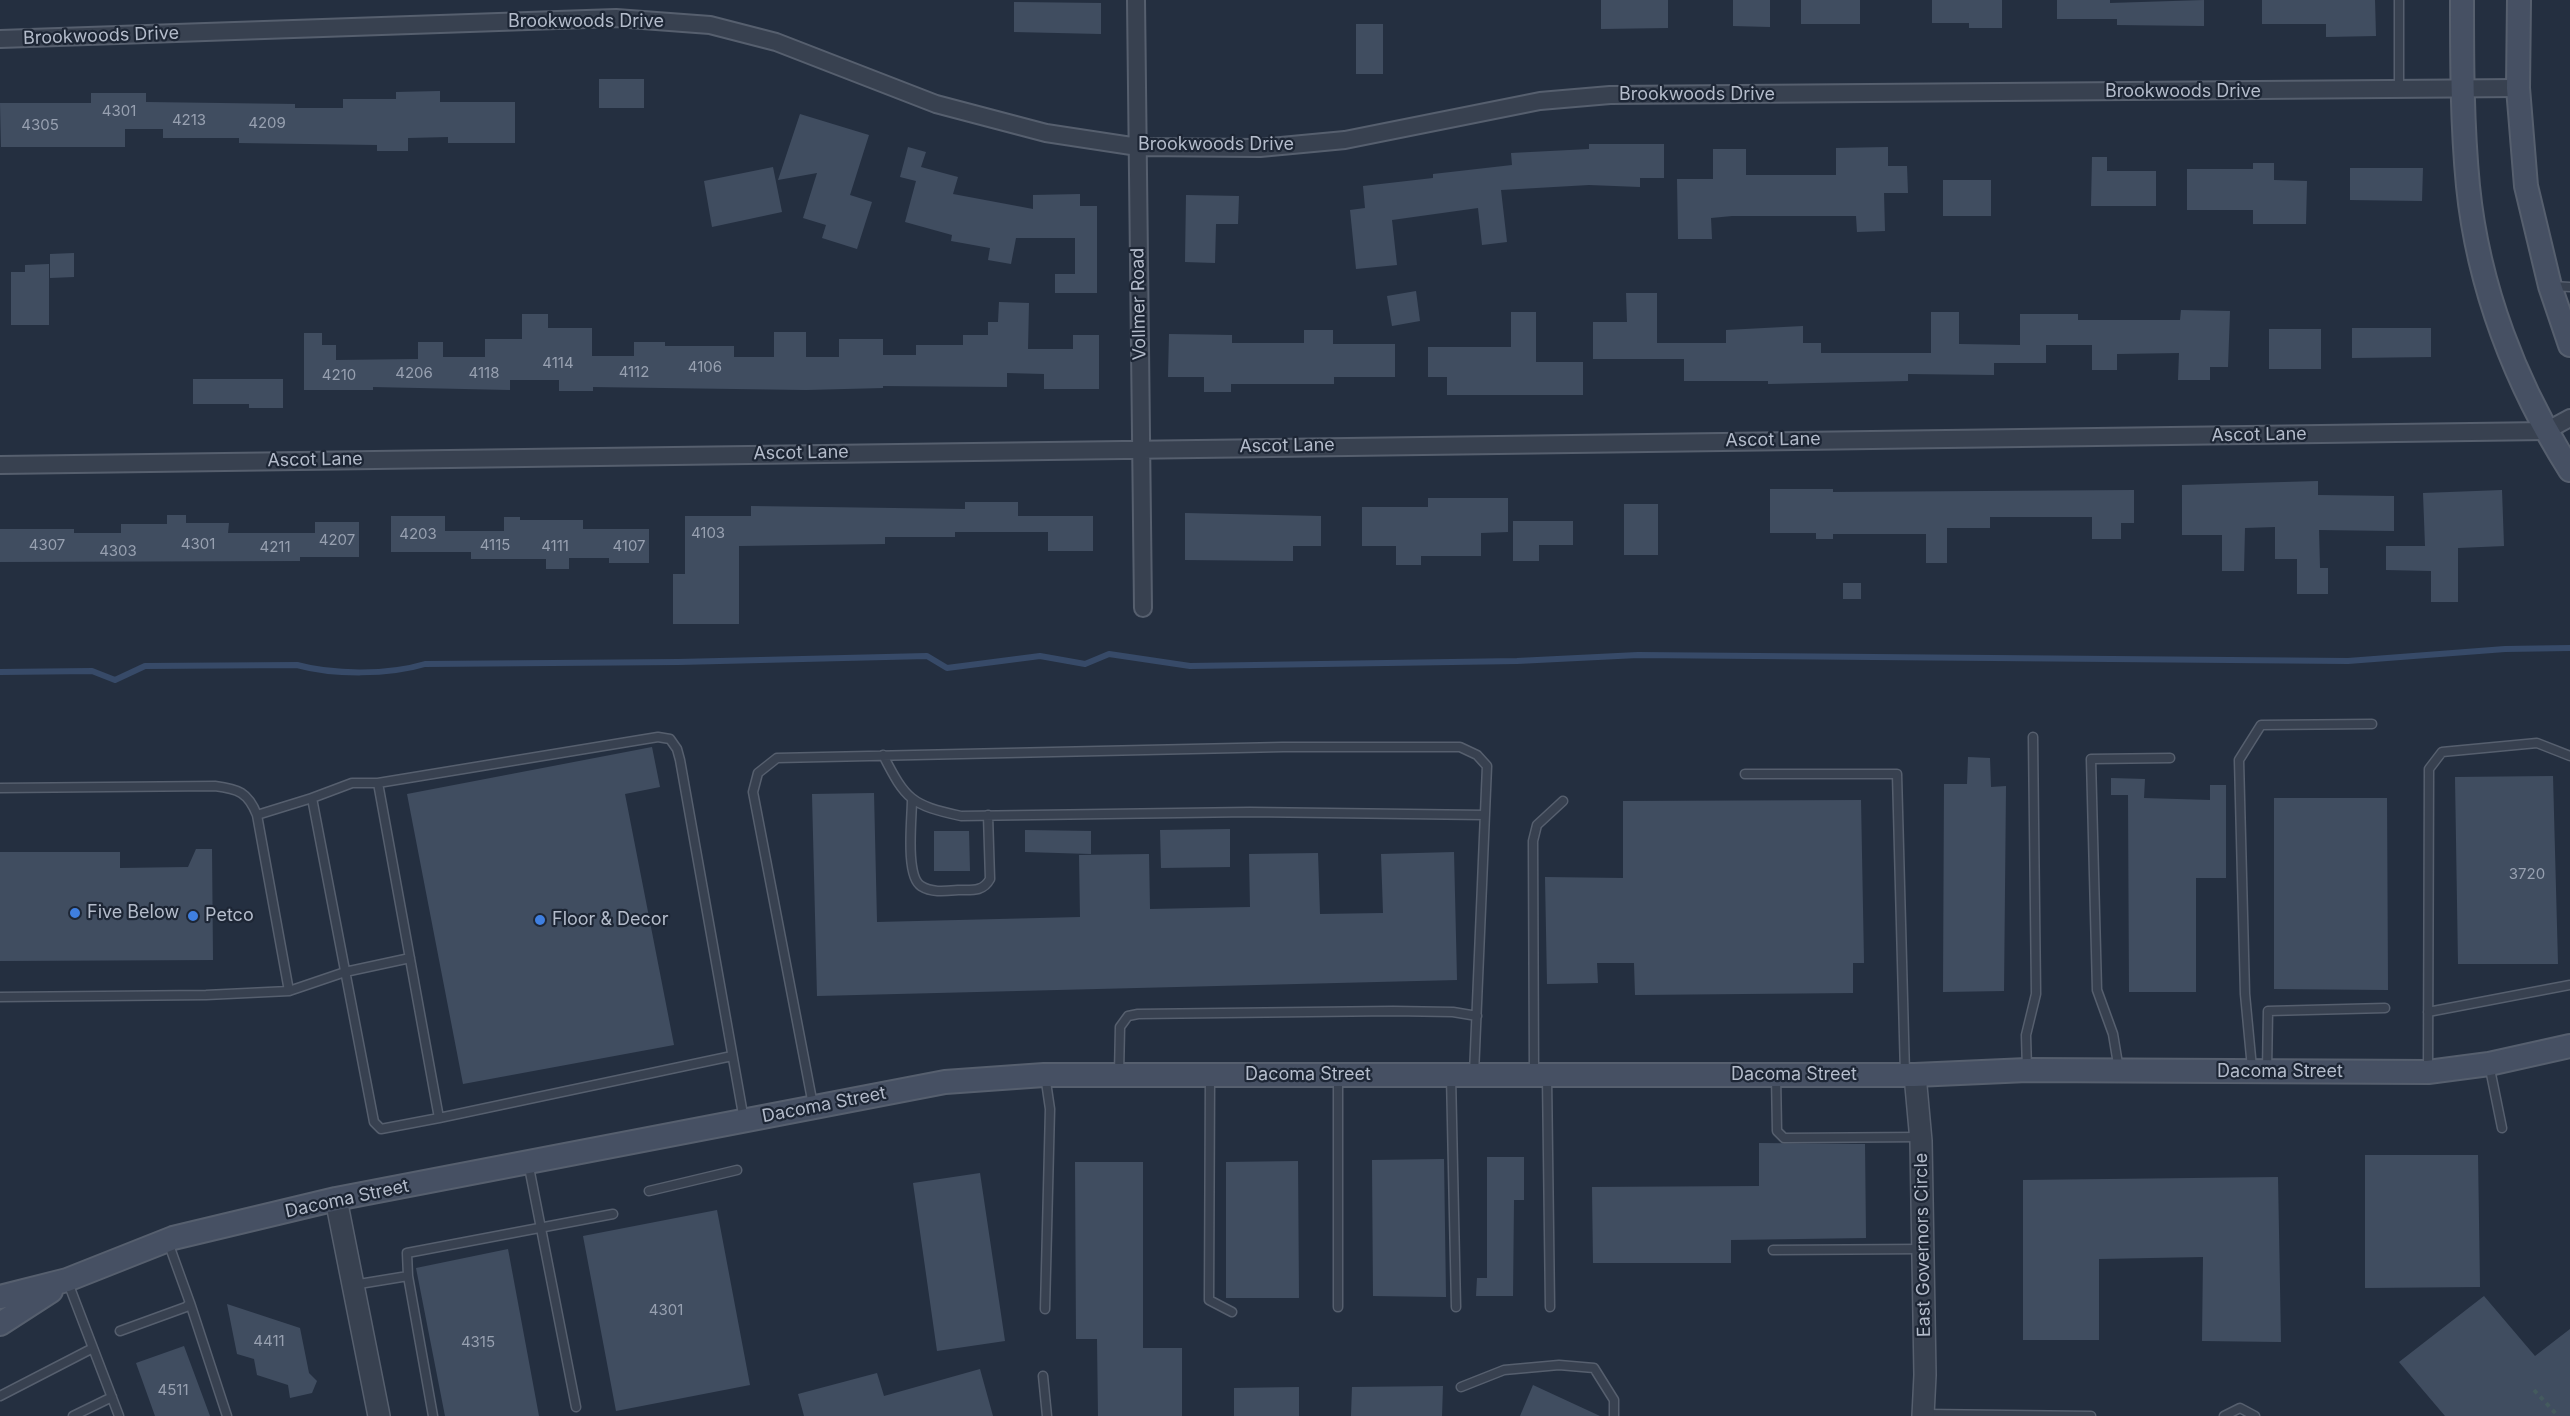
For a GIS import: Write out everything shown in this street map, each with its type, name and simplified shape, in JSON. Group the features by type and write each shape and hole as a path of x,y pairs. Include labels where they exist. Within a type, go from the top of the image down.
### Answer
{"main road":[{"path":"2462,0 2462,90 2468,188 2484,275 2510,356 2546,431 2570,470"},
{"path":"2519,0 2518,88 2526,186 2560,286 2570,345"},
{"name":"Dacoma Street","path":"0,1297 67,1280 167,1240 336,1199 945,1082 1044,1075 1910,1075 2027,1070 2428,1072 2489,1064 2570,1046"},
{"name":"Dacoma Street","path":"0,1324 67,1280"}],"street":[{"name":"Vollmer Road","path":"1136,0 1143,608"},
{"name":"Brookwoods Drive","path":"0,39 615,18 710,25 776,42 936,104 1046,133 1138,147 1260,148 1345,140 1540,101 1610,95 2518,88"},
{"name":"Ascot Lane","path":"0,465 2546,431 2570,418"},
{"name":"East Governors Circle","path":"1910,1075 1921,1137 1925,1375 1923,1415"},
{"path":"336,1199 379,1416"}],"lane":[{"path":"2399,0 2399,90"},
{"path":"2260,1072 2245,994 2239,760 2261,725 2372,724"},
{"path":"257,815 352,783 378,783 658,737 670,739 677,749 680,760 744,1120"},
{"path":"2027,1070 2026,1035 2036,994 2033,737"},
{"path":"2428,1072 2428,769 2442,752 2536,743 2570,756"},
{"path":"814,1107 753,792 758,772 777,758 1283,747 1460,747 1477,755 1487,766 1474,1075"},
{"path":"883,755 899,786 912,800 930,809 961,816 1250,812 1485,815"},
{"path":"2119,1071 2112,1034 2097,990 2091,759 2170,758"},
{"path":"1745,774 1897,774 1910,1075"},
{"path":"378,783 439,1118"},
{"path":"0,788 215,786 242,793 251,800 257,815 289,991"},
{"path":"312,798 374,1122 381,1129 732,1056"},
{"path":"912,800 912,868 921,886 936,891 979,890 986,886 990,879 988,815"},
{"path":"1550,1307 1533,841 1537,825 1563,801"},
{"path":"0,997 206,995 289,991 345,972 410,958"},
{"path":"2428,1012 2570,985"},
{"path":"2260,1072 2268,1011 2385,1008"},
{"path":"1119,1075 1120,1027 1128,1016 1138,1014 1393,1011 1454,1012 1477,1016"},
{"path":"2489,1064 2502,1128"},
{"path":"1044,1075 1050,1109 1045,1309"},
{"path":"1210,1075 1209,1300 1232,1311"},
{"path":"1338,1075 1338,1307"},
{"path":"1451,1075 1456,1307"},
{"path":"1776,1075 1777,1131 1784,1138 1921,1137"},
{"path":"528,1162 576,1407"},
{"path":"649,1191 737,1170"},
{"path":"433,1416 408,1276 407,1253 613,1214"},
{"path":"167,1240 227,1416"},
{"path":"1773,1250 1922,1249"},
{"path":"353,1285 408,1276"},
{"path":"67,1280 119,1416"},
{"path":"120,1331 186,1307 190,1303"},
{"path":"0,1396 93,1348"},
{"path":"1461,1386 1504,1370 1558,1365 1594,1368 1614,1400 1614,1416"},
{"path":"1043,1376 1047,1416"},
{"path":"73,1416 112,1397"},
{"path":"2224,1416 2240,1408 2255,1416"},
{"path":"1923,1415 2091,1416"}],"path":[{"path":"2534,1390 2558,1416"}],"building":[{"path":"1601,0 1668,0 1668,28 1601,29"},
{"path":"1733,0 1770,0 1770,27 1733,26"},
{"path":"1801,0 1860,0 1860,24 1801,24"},
{"path":"1932,0 2002,0 2002,28 1969,28 1969,23 1932,23"},
{"path":"2057,0 2110,0 2110,3 2204,0 2204,26 2117,25 2117,19 2057,19"},
{"path":"2262,0 2375,0 2376,36 2326,37 2326,24 2262,24"},
{"path":"1014,2 1101,3 1101,34 1014,32"},
{"path":"1356,24 1383,24 1383,74 1356,74"},
{"path":"599,79 644,79 644,108 599,108"},
{"path":"440,91 440,102 515,102 515,143 448,143 448,137 408,138 408,151 377,151 377,145 239,143 239,138 163,138 163,129 125,129 125,147 1,147 0,103 91,103 91,93 146,93 146,102 295,104 295,108 343,108 343,99 396,99 396,92"},
{"path":"800,114 869,135 850,195 872,202 857,249 822,238 826,225 803,218 817,173 778,180"},
{"path":"1589,144 1664,144 1664,178 1640,178 1640,187 1589,185 1501,190 1507,242 1482,245 1478,208 1392,220 1397,265 1356,269 1350,210 1365,208 1363,186 1433,178 1433,174 1512,165 1511,153 1589,149"},
{"path":"908,147 926,152 921,167 958,177 953,194 1033,209 1033,195 1080,194 1080,206 1097,206 1097,293 1055,293 1055,274 1075,274 1075,238 1016,238 1011,264 988,260 990,248 951,241 952,235 905,222 916,181 900,177"},
{"path":"1888,147 1888,166 1907,166 1908,193 1884,193 1885,231 1857,232 1856,216 1732,216 1711,218 1712,239 1678,239 1677,179 1713,179 1713,149 1746,149 1746,175 1836,175 1836,148"},
{"path":"2092,157 2107,157 2107,171 2156,171 2156,206 2091,206"},
{"path":"2253,163 2274,163 2274,180 2307,181 2306,224 2253,224 2253,210 2187,210 2187,169 2253,169"},
{"path":"773,167 782,212 712,227 704,181"},
{"path":"2350,168 2423,168 2422,201 2350,200"},
{"path":"1943,180 1991,180 1991,216 1943,216"},
{"path":"1186,195 1239,196 1238,224 1216,224 1215,263 1185,262"},
{"path":"74,253 74,277 50,278 50,254"},
{"path":"49,264 49,325 11,325 11,272 25,272 25,265"},
{"path":"1416,291 1420,321 1392,326 1387,296"},
{"path":"1626,293 1657,293 1657,343 1726,343 1726,330 1803,326 1803,343 1821,343 1821,353 1931,353 1931,312 1959,312 1959,344 2020,345 2020,314 2078,314 2078,320 2180,320 2181,310 2230,311 2228,367 2210,367 2210,380 2178,380 2179,353 2117,354 2117,370 2092,370 2092,345 2046,345 2046,363 1994,363 1994,375 1908,374 1908,381 1768,384 1768,381 1684,381 1684,359 1593,359 1593,322 1627,322"},
{"path":"999,302 1029,303 1028,349 1073,349 1073,335 1099,335 1099,389 1044,389 1044,374 1007,373 1007,387 883,386 883,388 806,390 593,387 593,391 559,391 559,380 510,380 510,390 373,387 373,390 304,390 304,333 322,333 322,345 336,345 336,360 418,359 418,342 443,342 443,357 485,357 485,339 522,339 522,314 548,314 548,328 592,328 592,356 634,356 634,342 665,342 665,346 734,346 734,357 774,357 774,332 806,332 806,357 839,357 839,339 883,339 883,355 916,355 916,345 963,345 963,335 988,335 988,322 998,322"},
{"path":"1511,312 1536,312 1536,362 1583,362 1583,395 1447,395 1447,377 1428,377 1428,347 1511,347"},
{"path":"2352,328 2431,328 2431,357 2352,358"},
{"path":"2269,329 2321,329 2321,369 2269,369"},
{"path":"1304,330 1333,330 1333,344 1395,344 1395,377 1334,377 1334,384 1231,384 1231,392 1204,392 1204,377 1168,377 1169,334 1232,335 1232,343 1304,343"},
{"path":"193,379 283,379 283,408 249,408 249,404 193,404"},
{"path":"2318,481 2318,495 2394,496 2394,531 2319,530 2320,568 2328,568 2328,594 2297,594 2297,559 2275,559 2275,527 2245,528 2244,571 2222,571 2222,535 2182,535 2182,485"},
{"path":"1770,489 1833,489 1833,492 2134,490 2134,523 2121,523 2121,539 2092,539 2092,517 1990,517 1990,528 1947,528 1947,563 1926,563 1926,534 1833,534 1833,539 1816,539 1816,533 1770,533"},
{"path":"2502,490 2504,546 2458,548 2458,602 2431,602 2431,571 2386,570 2386,546 2425,546 2423,493"},
{"path":"1428,498 1508,498 1508,532 1481,533 1481,556 1421,556 1421,565 1396,565 1396,546 1362,546 1362,507 1428,507"},
{"path":"965,502 1018,502 1018,516 1093,516 1093,551 1048,551 1048,532 955,532 955,537 885,537 885,544 739,546 739,624 673,624 673,574 685,574 685,516 751,516 751,506 965,509"},
{"path":"1624,504 1658,504 1658,555 1624,555"},
{"path":"1185,513 1321,516 1321,546 1293,546 1293,561 1185,560"},
{"path":"167,515 186,515 186,523 229,523 228,533 315,533 315,522 359,522 359,557 300,557 300,561 0,562 0,529 74,529 74,533 121,533 121,524 167,524"},
{"path":"391,516 445,516 445,531 504,531 504,517 520,517 520,520 583,520 583,529 649,529 649,563 609,563 609,558 569,558 569,569 546,569 546,559 471,559 471,552 391,552"},
{"path":"1513,521 1573,521 1573,545 1539,545 1539,561 1513,561"},
{"path":"1843,583 1861,583 1861,599 1843,599"},
{"name":"Floor & Decor","path":"652,747 660,787 625,794 674,1045 463,1084 407,794"},
{"path":"1968,757 1990,758 1991,787 2006,786 2004,991 1943,992 1944,784 1967,784"},
{"path":"2553,776 2558,964 2458,964 2455,777"},
{"path":"2111,778 2145,779 2144,798 2210,800 2210,785 2226,785 2226,878 2196,878 2196,992 2129,992 2128,795 2111,795"},
{"path":"874,793 877,922 1080,917 1079,855 1149,854 1150,909 1250,907 1249,854 1318,853 1320,914 1383,913 1381,854 1454,852 1457,980 817,996 812,794"},
{"path":"2274,798 2387,798 2388,990 2274,989"},
{"path":"1861,800 1864,963 1853,963 1853,993 1635,995 1634,963 1597,963 1598,983 1547,984 1545,877 1623,878 1623,801"},
{"path":"1230,829 1230,867 1161,868 1160,830"},
{"path":"1025,830 1091,831 1091,854 1025,852"},
{"path":"934,831 969,831 970,871 934,871"},
{"path":"196,849 212,849 213,960 0,961 0,852 120,852 120,868 188,867"},
{"path":"1759,1143 1865,1144 1866,1238 1731,1240 1731,1263 1593,1263 1592,1187 1759,1186"},
{"path":"2365,1155 2478,1155 2480,1287 2365,1288"},
{"path":"1487,1157 1524,1157 1524,1200 1514,1200 1513,1296 1476,1296 1477,1278 1487,1278"},
{"path":"1444,1159 1446,1297 1373,1296 1372,1160"},
{"path":"1298,1161 1299,1298 1226,1298 1226,1162"},
{"path":"1075,1162 1143,1162 1143,1348 1182,1348 1182,1416 1098,1416 1097,1339 1076,1339"},
{"path":"980,1173 1005,1341 937,1351 913,1183"},
{"path":"2278,1177 2281,1342 2202,1341 2203,1257 2099,1259 2099,1340 2023,1340 2023,1180"},
{"path":"717,1210 750,1385 616,1411 583,1236"},
{"path":"508,1249 539,1416 445,1416 416,1268"},
{"path":"2484,1296 2535,1356 2570,1329 2570,1416 2445,1416 2399,1362"},
{"path":"227,1304 300,1328 309,1373 317,1381 312,1393 290,1398 288,1385 257,1375 254,1359 237,1354"},
{"path":"184,1346 210,1416 155,1416 136,1363"},
{"path":"980,1369 993,1416 804,1416 798,1394 877,1373 884,1396"},
{"path":"1533,1385 1600,1416 1520,1416"},
{"path":"1443,1386 1442,1416 1351,1416 1352,1387"},
{"path":"1299,1387 1299,1416 1234,1416 1234,1388"}],"waterway":[{"path":"0,672 92,671 115,680 145,666 297,665 327,671 378,672 425,664 678,662 927,656 947,668 1040,656 1085,664 1109,654 1190,666 1517,661 1638,655 2348,661 2505,649 2570,648"}],"place":[{"name":"Five Below","path":"75,913"},
{"name":"Petco","path":"193,916"},
{"name":"Floor & Decor","path":"540,920"}]}
